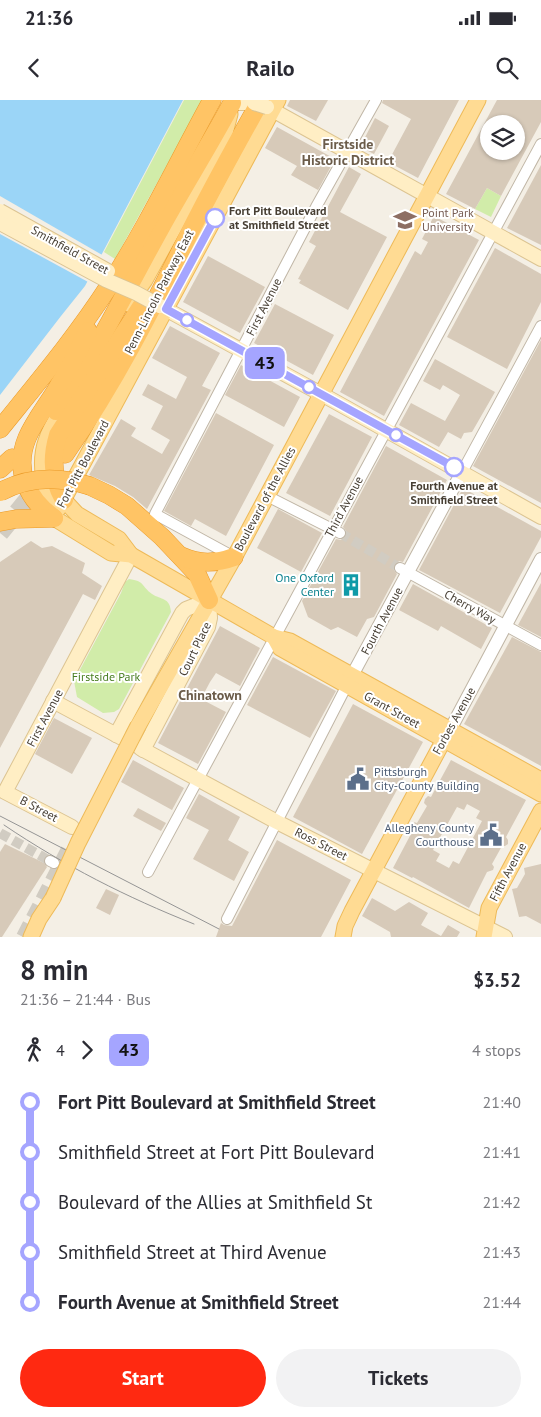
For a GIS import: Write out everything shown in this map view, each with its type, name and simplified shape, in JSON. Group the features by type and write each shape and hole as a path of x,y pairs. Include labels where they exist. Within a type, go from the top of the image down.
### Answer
{"highway":[{"path":"0,428 52,364 126,259 212,100"},
{"path":"58,412 96,348 161,228 190,165 230,101"},
{"name":"Penn-Lincoln Parkway East","path":"65,454 108,388 170,274 191,229 270,104"},
{"path":"64,500 57,485 53,468 54,451 58,435 191,229"},
{"path":"54,518 34,501 27,489 22,468 23,452 28,437 70,367 109,285"},
{"path":"0,492 40,479 60,479 90,486 109,495 127,506 149,524 180,556 201,579 209,600"},
{"path":"0,522 16,519 54,518"},
{"path":"180,556 208,563 234,557"}],"main road":[{"name":"Boulevard of the Allies","path":"31,937 138,726 234,557 478,100"},
{"path":"230,101 270,104 348,152 541,259"},
{"name":"Fort Pitt Boulevard","path":"54,518 44,482 42,456 48,434 58,412 145,280 224,138 230,101"},
{"name":"Fort Pitt Boulevard","path":"54,518 270,104"},
{"name":"Smithfield Street","path":"0,211 118,276 136,293"},
{"name":"Smithfield Street","path":"0,223 106,280 163,307 541,517"},
{"name":"Grant Street","path":"64,500 77,514 119,539 131,555 274,637 280,648 350,680 447,735 541,794"},
{"name":"Grant Street","path":"54,518 111,553 131,555"},
{"name":"First Avenue","path":"3,796 131,555"},
{"path":"53,702 119,736 182,613 186,609 209,600"},
{"name":"Court Place","path":"142,749 208,627 210,618 209,600"},
{"name":"Grant Street","path":"447,735 541,780"},
{"name":"Forbes Avenue","path":"343,937 345,926 352,911 447,735"},
{"name":"Ross Street","path":"142,749 484,932 505,937"},
{"name":"B Street","path":"3,796 72,827"},
{"name":"Fifth Avenue","path":"484,932 489,908 541,810"},
{"name":"Boulevard of the Allies","path":"41,937 48,921 52,898"}],"street":[{"name":"First Avenue","path":"234,557 154,514 376,100"},
{"name":"Third Avenue","path":"148,872 274,637 336,531 386,430 541,144"},
{"name":"Fourth Avenue","path":"226,919 350,680 404,571 462,472 541,326"},
{"path":"267,496 336,531"},
{"name":"Forbes Avenue","path":"447,735 541,559"},
{"name":"Cherry Way","path":"404,571 541,645"}],"green space":[{"path":"184,100 203,100 115,259 104,252"},
{"path":"487,188 501,196 491,217 475,209"},
{"name":"Firstside Park","path":"129,579 140,583 152,594 167,601 171,612 119,709 114,712 103,713 77,697 74,681 125,582"}],"water":[{"path":"0,100 183,100 85,286 0,395"}],"pier":[{"path":"0,196 104,256 90,283 0,234"}],"building":[{"path":"290,100 328,100 316,121 287,106"},
{"path":"383,100 459,100 418,178 388,162 411,119 382,103"},
{"path":"497,100 541,100 541,122 525,152 525,115 489,115"},
{"path":"375,118 389,126 374,154 360,147"},
{"path":"277,127 335,159 318,190 291,175 297,166 265,148"},
{"path":"480,131 480,160 520,160 501,196 487,188 475,209 446,194"},
{"path":"541,165 541,245 507,228"},
{"path":"349,167 361,174 340,212 387,237 348,310 299,283 301,280 298,279 316,246 309,242"},
{"path":"434,216 479,240 384,416 340,392 415,251 421,255 428,242 422,239"},
{"path":"495,248 541,274 541,302 507,369 447,337"},
{"path":"208,256 265,287 240,333 183,302"},
{"path":"275,304 334,335 313,375 254,343"},
{"path":"170,326 220,353 202,386 211,390 147,509 133,497 115,486 89,475 121,419 136,428 131,436 162,454 170,440 151,429 163,406 142,395 148,384 176,399 187,377 152,358"},
{"path":"541,340 541,503 473,466"},
{"path":"435,359 495,392 472,432 464,433 461,439 448,432 439,447 399,425 411,403 445,421 460,395 443,385 440,390 423,381"},
{"path":"241,365 300,397 284,427 225,395"},
{"path":"216,413 274,445 226,536 195,519 191,526 164,511"},
{"path":"329,414 372,437 330,516 286,493"},
{"path":"386,446 447,480 403,562 399,561 394,564 393,569 397,574 374,617 367,619 357,637 338,627 331,630 308,617 302,601 336,539 341,540 346,537 347,532 343,527"},
{"path":"463,488 541,531 541,537 500,613 419,570"},
{"path":"278,509 322,533 301,572 257,548"},
{"path":"31,541 42,548 52,546 85,563 82,573 102,586 95,600 83,594 0,748 0,562"},
{"path":"541,583 541,637 518,625"},
{"path":"413,584 492,628 481,649 441,626 438,631 399,610"},
{"path":"220,626 260,648 240,686 216,673 210,682 201,699 226,712 198,764 158,743"},
{"path":"512,637 541,652 541,766 464,724"},
{"path":"273,657 336,691 310,738 247,705"},
{"name":"Pittsburgh City-County Building","path":"353,704 423,742 362,854 293,817"},
{"path":"54,718 92,738 72,774 35,754"},
{"path":"133,760 184,788 172,810 121,782"},
{"name":"Allegheny County Courthouse","path":"451,760 526,800 506,837 508,844 502,846 492,864 493,870 487,872 469,908 393,868 412,832 410,825 414,822 417,823 427,806 424,803 425,799 428,796 431,797","holes":["467,804 480,811 476,818 482,821 459,864 453,861 449,868 436,861 440,854 433,850 457,807 464,810"]},
{"path":"199,794 240,817 228,840 249,852 234,881 193,859 209,830 186,818"},
{"path":"138,808 166,823 161,831 133,816"},
{"path":"277,840 351,880 321,937 216,937 221,923 232,926"},
{"path":"5,844 44,863 47,867 2,937 0,937 0,852"},
{"path":"541,864 541,924 526,916 519,917 512,889 517,888 525,874 524,868"},
{"path":"106,889 119,895 110,915 96,908"},
{"path":"372,898 395,911 409,902 428,913 421,925 441,936 448,925 460,932 457,937 391,937 390,932 362,916"}],"tunnel":[{"path":"0,533 41,483"},
{"path":"340,533 400,568"},
{"path":"0,833 50,861"},
{"path":"23,937 68,849"}],"tram line":[{"path":"0,816 219,929"},
{"path":"4,825 96,880 194,924"}],"bus line":[{"name":"43","path":"215,218 166,309 454,467"}],"place":[{"name":"Fort Pitt Boulevard at Smithfield Street","path":"215,218"},
{"name":"Point Park University","path":"405,220"},
{"name":"Fourth Avenue at Smithfield Street","path":"454,467"},
{"name":"One Oxford Center","path":"351,585"},
{"name":"Pittsburgh City-County Building","path":"358,779"},
{"name":"Allegheny County Courthouse","path":"491,835"}],"district":[{"name":"Firstside Historic District","path":"348,152"},
{"name":"Chinatown","path":"210,695"}]}
